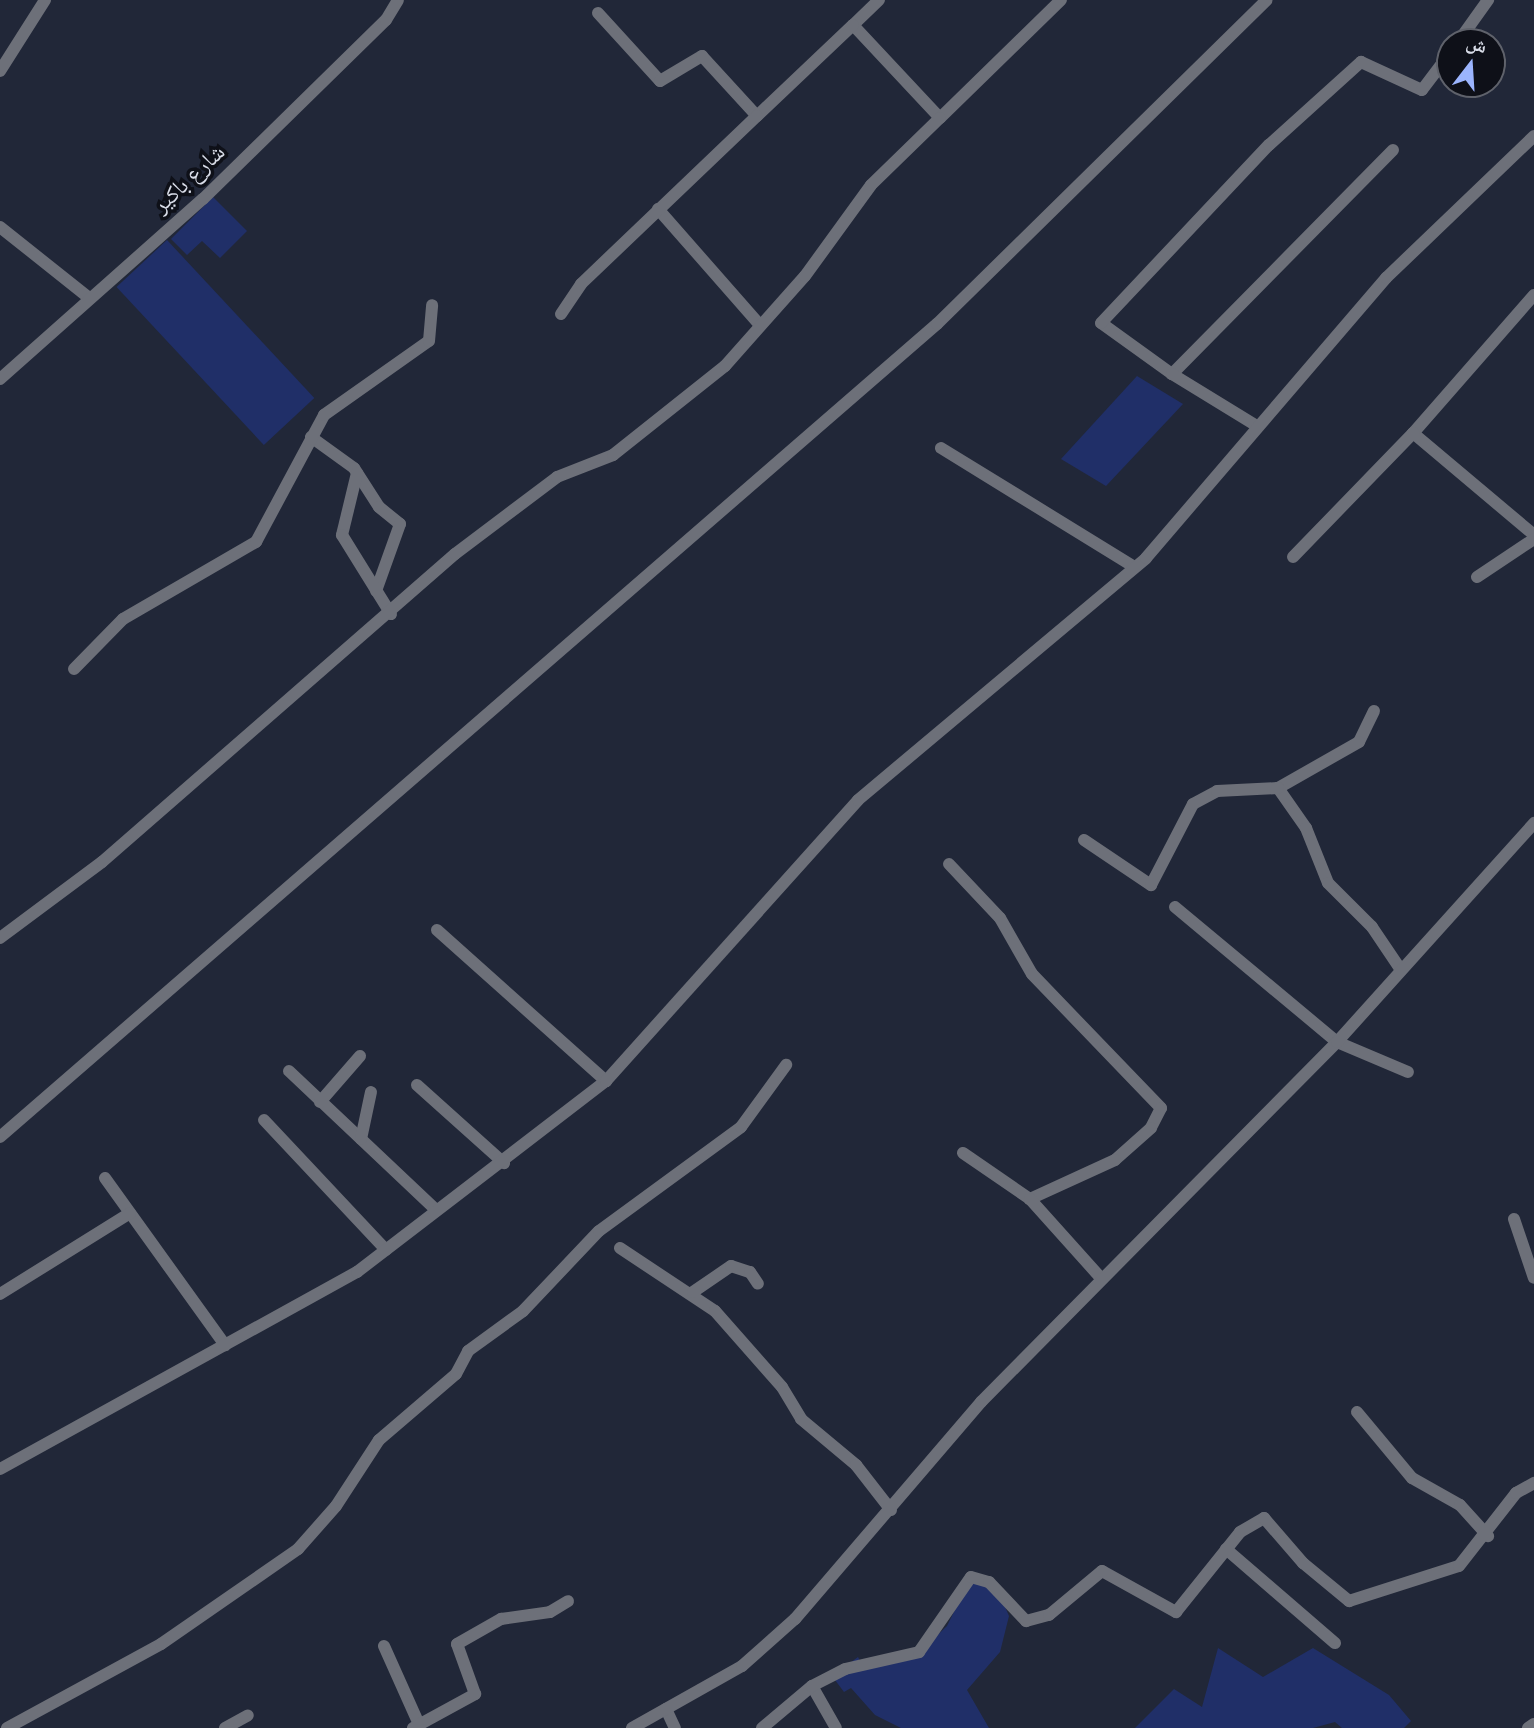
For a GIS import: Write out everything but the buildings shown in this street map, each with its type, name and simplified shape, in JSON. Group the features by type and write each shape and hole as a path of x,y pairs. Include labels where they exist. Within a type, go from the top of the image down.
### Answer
{"street":[{"path":"0,71 45,0"},
{"name":"شارع باكير","path":"0,379 87,296 203,199 386,20 398,0"},
{"path":"561,314 581,284 879,0"},
{"path":"0,938 65,893 391,614 437,569 551,481 601,463 674,410 744,347 758,324 805,276 871,185 1061,0"},
{"path":"0,1137 937,324 1266,0"},
{"path":"1468,28 1488,0"},
{"path":"598,13 660,81 702,56 757,116"},
{"path":"853,24 940,118"},
{"path":"1257,426 1172,374 1101,323 1269,145 1361,62 1422,90 1436,72"},
{"path":"0,1469 225,1345 283,1318 386,1250 435,1208 504,1163 606,1081 858,800 1020,667 1132,565 1146,558 1257,426 1423,239 1534,136"},
{"path":"1172,374 1394,150"},
{"path":"658,209 758,324"},
{"path":"0,227 87,296"},
{"path":"1293,558 1413,433 1534,295"},
{"path":"74,669 123,619 256,542 311,437 330,410 429,341 432,305"},
{"path":"1413,433 1534,537 1477,577"},
{"path":"311,437 358,473 379,507 400,524 376,592"},
{"path":"941,448 1132,565"},
{"path":"358,473 342,535 391,614"},
{"path":"1084,840 1151,885 1193,804 1217,791 1278,788 1359,742 1374,710"},
{"path":"1278,788 1306,828 1328,883 1372,927 1401,970"},
{"path":"632,1728 764,1648 891,1510 981,1402 1100,1277 1337,1042 1534,822"},
{"path":"949,864 1000,918 1031,974 1161,1108 1150,1128 1115,1160 1030,1199"},
{"path":"1175,907 1337,1042 1408,1072"},
{"path":"437,930 606,1081"},
{"path":"320,1102 360,1056"},
{"path":"6,1728 161,1644 298,1549 336,1506 379,1440 456,1374 468,1351 523,1311 599,1231 741,1127 786,1065"},
{"path":"289,1071 435,1208"},
{"path":"417,1085 504,1163"},
{"path":"361,1139 371,1092"},
{"path":"264,1120 386,1250"},
{"path":"964,1153 1030,1199 1100,1277"},
{"path":"105,1178 225,1345"},
{"path":"0,1294 130,1213"},
{"path":"1514,1219 1534,1278"},
{"path":"620,1248 668,1284 694,1292 782,1387 801,1419 856,1465 891,1510"},
{"path":"694,1292 731,1266 750,1272 758,1284"},
{"path":"1357,1412 1412,1478 1460,1505 1488,1536"},
{"path":"762,1728 812,1686 870,1659 919,1651 971,1577 989,1582 1026,1621 1049,1615 1102,1571 1176,1612 1226,1549 1253,1521 1269,1519 1303,1563 1349,1601 1443,1574 1470,1558 1516,1493 1534,1483"},
{"path":"1226,1549 1335,1643"},
{"path":"384,1646 415,1725 475,1694 457,1644 501,1619 550,1612 568,1601"},
{"path":"812,1686 836,1728"},
{"path":"666,1709 675,1728"},
{"path":"225,1728 248,1714"},
{"path":"1528,1728 1534,1724"}],"shaded area":[{"path":"213,197 247,231 220,258 202,241 187,255 171,239"},
{"path":"167,240 314,398 264,445 117,287"},
{"path":"1137,376 1183,404 1106,486 1061,459"},
{"path":"971,1577 999,1593 1009,1616 1000,1652 967,1690 989,1728 901,1728 875,1715 851,1688 844,1692 832,1676 858,1657 861,1663 928,1644 947,1626"},
{"path":"1218,1648 1263,1677 1313,1648 1389,1695 1411,1721 1404,1728 1342,1728 1335,1722 1313,1728 1135,1728 1174,1689 1202,1707"}]}
